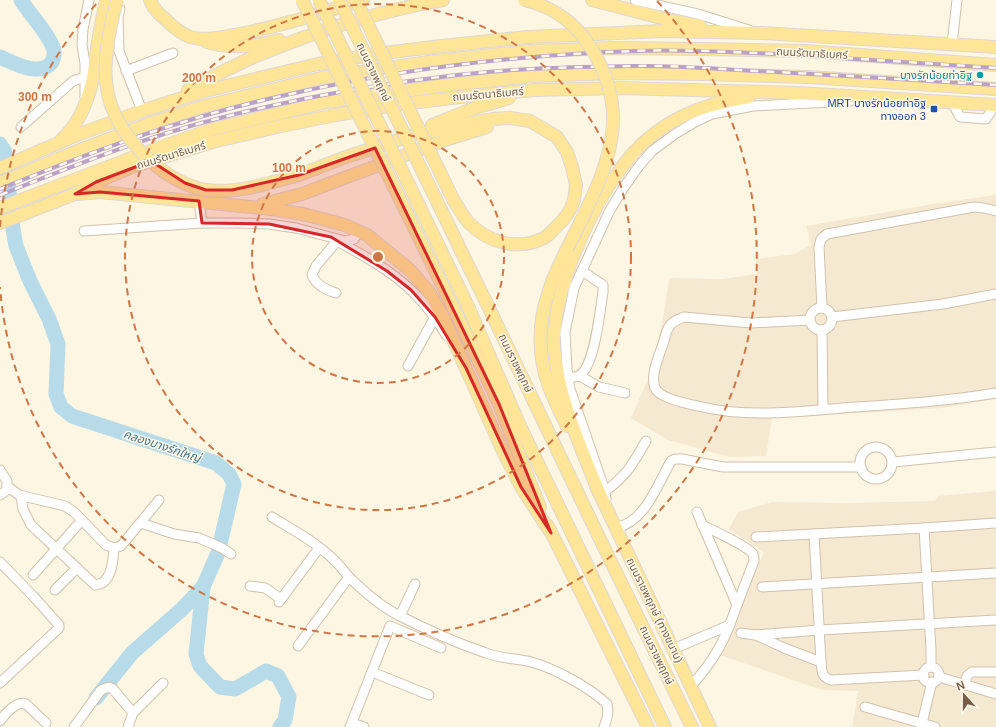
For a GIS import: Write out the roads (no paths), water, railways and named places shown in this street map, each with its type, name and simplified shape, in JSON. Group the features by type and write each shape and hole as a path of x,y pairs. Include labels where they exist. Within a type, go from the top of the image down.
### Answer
{"main road":[{"path":"56,144 73,127 85,104 92,85 96,50 106,0"},
{"path":"117,0 107,40 105,64 106,90 112,109 120,126 134,145 168,175 206,190 232,190 262,185 299,175 475,108 535,90"},
{"path":"150,0 151,4 173,27 190,37 227,47 247,47 269,43 381,13 443,0"},
{"path":"302,0 453,307 499,404 551,533 648,727"},
{"name":"ถนนราชพฤกษ์","path":"319,0 467,304 520,428 665,727"},
{"name":"ถนนราชพฤกษ์","path":"339,0 692,727"},
{"path":"356,0 453,199 468,222 481,232 496,240 513,246 534,242 545,238 559,225 568,213 574,201 576,185 567,152 557,137 530,121 510,118 492,119 413,135 381,145"},
{"path":"190,37 209,39 249,33 363,0"},
{"path":"524,0 549,8 565,19 587,41 599,60 608,81 612,97 614,116 613,135 602,177 556,272 542,317 540,339 542,361 547,383 555,402 602,492"},
{"path":"592,0 669,20 735,32"},
{"path":"154,107 255,56 329,28"},
{"name":"ถนนรัตนาธิเบศร์","path":"0,168 56,144 142,111 201,92 318,64 433,47 528,37 664,31 761,33 996,47"},
{"path":"952,44 996,54"},
{"path":"321,78 433,47"},
{"name":"ถนนรัตนาธิเบศร์","path":"0,183 97,143 148,124 205,106 321,78 378,68 529,51 613,48 702,48 806,51 996,65"},
{"name":"ถนนรัตนาธิเบศร์","path":"0,208 158,148 213,130 327,102 439,86 532,76 614,73 808,77 996,89"},
{"name":"ถนนรัตนาธิเบศร์","path":"0,223 75,194 96,182 137,165 216,141 281,126 394,105 460,97 535,90 621,88 798,93 930,101 996,103"},
{"path":"602,492 561,388 554,350 554,332 557,309 567,276 586,228 608,187 622,168 646,140 668,124 685,114 705,106 751,97 798,93"},
{"path":"930,101 996,103"},
{"path":"253,206 273,203 302,194 483,127 530,121"},
{"path":"75,194 100,192 253,206 303,214 345,225 367,235 405,266 429,292 443,317 520,487 551,533"},
{"name":"ถนนราชพฤกษ์ (ทางขนาน)","path":"602,492 608,512 710,727"}],"street":[{"path":"85,104 85,63 82,45 83,29 89,0"},
{"path":"123,0 118,17 119,51 142,111"},
{"path":"635,0 698,14 761,33"},
{"path":"952,44 957,0"},
{"path":"126,71 173,53"},
{"path":"21,127 73,81 85,77"},
{"path":"646,441 628,472 612,486 602,492 574,401 568,378 565,352 565,332 574,288 609,212 638,166 652,151 675,134 712,114 753,106 883,98"},
{"path":"199,202 202,223"},
{"path":"822,308 819,247 821,239 827,234 974,207 984,208 996,212"},
{"path":"84,231 202,223 269,224 296,228 345,241 354,239 359,231"},
{"path":"334,239 316,266 312,275 323,288 336,293"},
{"path":"334,239 393,276 411,290 435,317 466,368"},
{"path":"580,376 585,370 594,346 603,285 582,272"},
{"path":"832,317 943,304 996,294"},
{"path":"822,308 830,311 832,317 829,327 822,330 814,327 810,320 812,313 815,310 822,308"},
{"path":"408,366 435,317"},
{"path":"810,320 751,323 684,317 676,320 669,326 656,365 654,386 658,392 670,398 699,407 730,411 770,413 954,400 996,393"},
{"path":"822,330 823,410"},
{"path":"568,378 580,376 599,387 625,393"},
{"path":"874,447 883,448 890,454 893,462 891,470 886,476 879,479 871,479 864,474 860,467 861,458 866,451 874,447"},
{"path":"893,462 996,452"},
{"path":"616,528 626,526 641,512 669,464 675,459 723,467 860,467"},
{"path":"0,470 7,481 7,490 0,495"},
{"path":"7,486 21,496 65,506 74,512 106,546 114,548 121,546 159,500"},
{"path":"21,496 23,509 31,525 95,585 101,584 106,580 111,570 114,548"},
{"path":"696,512 737,605"},
{"path":"272,517 319,548 333,559 349,577 398,615 486,654 532,662 552,669 580,685 607,704 608,710 604,727"},
{"path":"34,575 82,520"},
{"path":"141,522 174,534 203,539 231,554"},
{"path":"756,537 996,523"},
{"path":"691,686 707,667 724,641 754,560 753,554 750,551 702,525"},
{"path":"924,528 931,667"},
{"path":"814,534 822,674 831,680 924,675"},
{"path":"250,586 265,588 280,600 319,548"},
{"path":"0,562 58,623 59,626 59,628 0,683"},
{"path":"55,590 77,568"},
{"path":"762,587 996,573"},
{"path":"298,646 349,577"},
{"path":"364,727 351,725 390,626 398,615 415,584"},
{"path":"741,633 755,635 996,620"},
{"path":"673,649 730,625"},
{"path":"390,626 441,648"},
{"path":"755,635 821,662"},
{"path":"924,675 925,670 931,667"},
{"path":"921,725 938,671 931,667"},
{"path":"372,672 429,695"},
{"path":"964,685 967,676 972,672 996,672"},
{"path":"924,675 927,680 936,680 964,685 996,694"},
{"path":"128,727 133,713 163,683"},
{"path":"74,727 101,690 109,687 133,713"},
{"path":"0,721 11,709 23,702 46,723"},
{"path":"865,707 921,725 935,727"}],"waterway":[{"name":"คลองบางรักใหญ่","path":"0,57 27,68 34,69 47,67 53,60 54,50 50,41 21,0"},
{"name":"คลองบางรักใหญ่","path":"0,144 5,152 16,246 30,281 49,319 58,344 56,394 61,407 72,416 216,463 229,474 234,484 218,553 203,587 181,610 132,653 96,698"},
{"path":"203,587 196,654 200,666 220,687 235,689 266,671 278,676 289,697 285,720 280,727"}],"railway":[{"path":"0,189 106,148 213,113 329,86 459,65 546,56 670,50 777,54 996,68"},
{"path":"0,195 134,144 216,119 335,93 457,75 546,68 665,66 996,85"}],"place":[{"name":"บางรักน้อยท่าอิฐ","path":"980,75"},
{"name":"MRT บางรักน้อยท่าอิฐ ทางออก 3","path":"934,109"}]}
